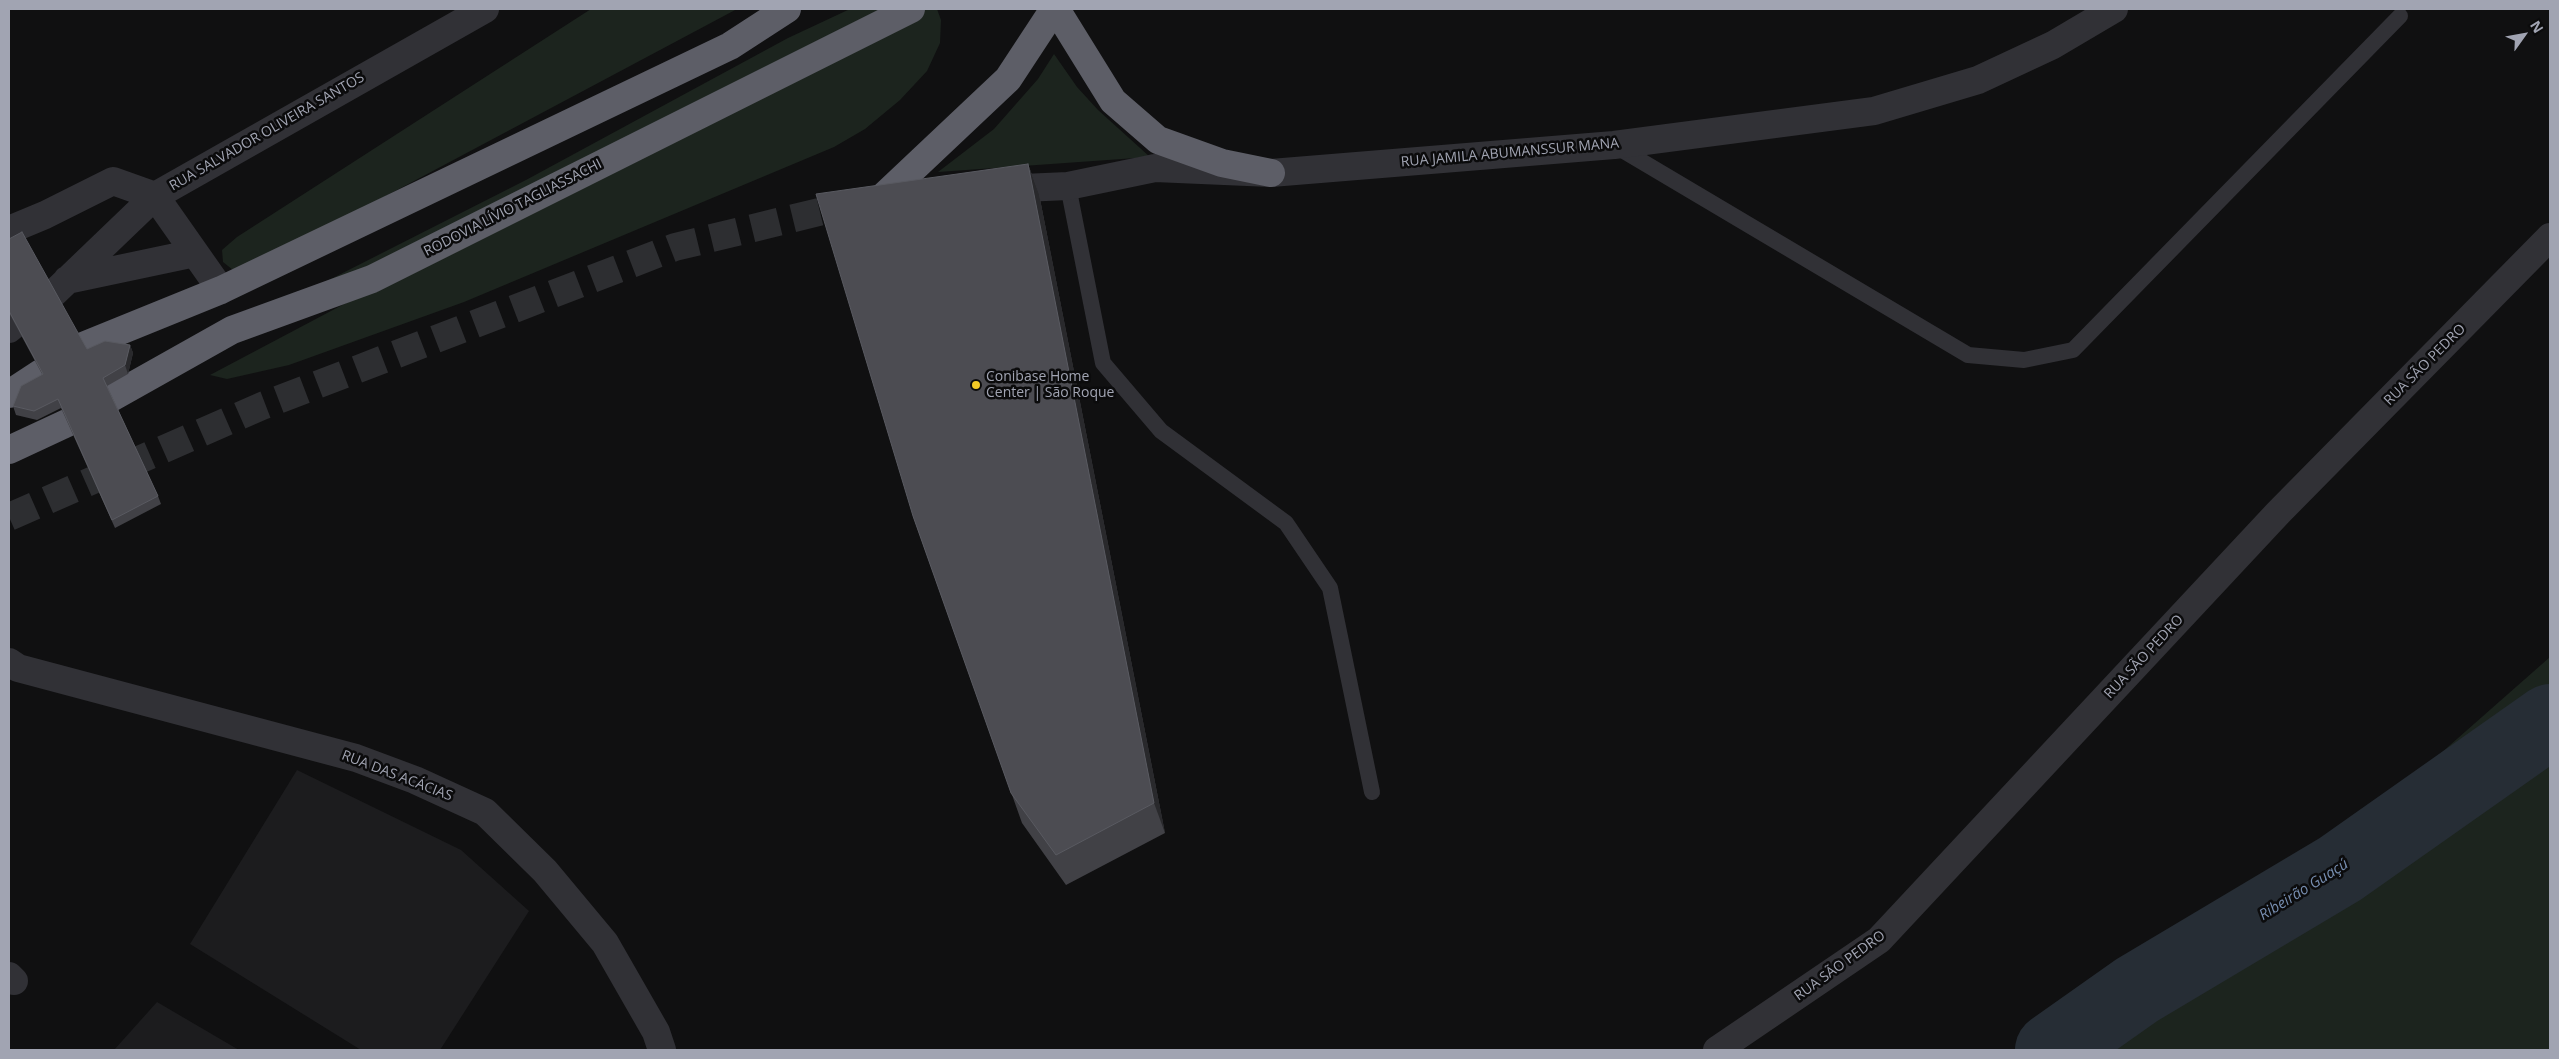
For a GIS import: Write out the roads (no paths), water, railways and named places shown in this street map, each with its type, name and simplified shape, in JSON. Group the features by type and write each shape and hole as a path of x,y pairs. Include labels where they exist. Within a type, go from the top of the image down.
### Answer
{"highway":[{"path":"83,346 220,290 730,46 786,9"},
{"name":"RODOVIA LÍVIO TAGLIASSACHI","path":"111,398 232,330 372,279 911,9"},
{"path":"884,196 1008,79 1055,9 1113,101 1158,140 1222,162 1270,173"},
{"path":"9,394 41,372"},
{"path":"9,450 68,423"}],"street":[{"name":"RUA SALVADOR OLIVEIRA SANTOS","path":"195,253 60,286 155,196 485,9"},
{"name":"RUA JAMILA ABUMANSSUR MANA","path":"971,191 1068,186 1155,168 1270,173 1614,145 1874,111 1978,80 2053,45 2114,9"},
{"path":"9,230 45,215 113,181 155,196 220,290"},
{"path":"884,196 922,194"},
{"name":"RUA SÃO PEDRO","path":"1717,1050 1879,940 2278,513 2550,237"},
{"name":"RUA DAS ACÁCIAS","path":"12,658 356,758 415,780 485,812 545,871 605,943 656,1032 662,1050"}],"lane":[{"path":"1614,145 1968,355 2024,360 2073,350 2400,16"},
{"path":"1068,186 1103,363 1161,431 1286,523 1330,588 1372,792"}],"waterway":[{"name":"Ribeirão Guaçú","path":"2052,1050 2137,990 2340,869 2550,721"}],"tunnel":[{"path":"9,517 262,406 675,247 856,203"}],"place":[{"name":"Conibase Home Center | São Roque","path":"976,385"}]}
